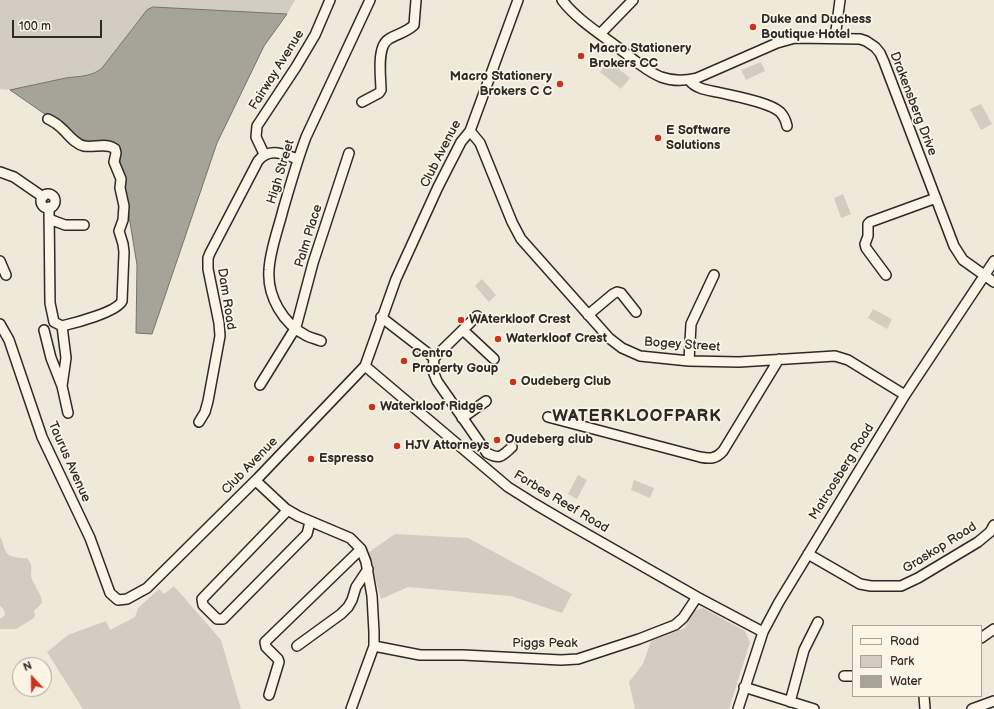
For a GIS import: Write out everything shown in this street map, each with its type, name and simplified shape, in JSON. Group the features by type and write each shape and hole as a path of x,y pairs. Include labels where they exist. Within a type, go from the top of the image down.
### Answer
{"street":[{"name":"Fairway Avenue","path":"264,154 256,137 258,126 315,35 330,0"},
{"name":"High Street","path":"321,341 308,336 287,320 276,303 271,288 269,274 274,245 298,159 306,137 370,0"},
{"path":"362,102 379,93 381,90 380,75 385,42 414,25 416,0"},
{"name":"Club Avenue","path":"110,593 115,599 122,600 132,597 147,588 256,481 365,366 396,279 438,187 461,142 470,131 518,0"},
{"name":"Drakensberg Drive","path":"562,0 570,9 600,34 655,74 671,79 689,80 794,38 860,39 871,44 880,53 958,254 963,260 994,282"},
{"path":"600,34 633,0"},
{"path":"835,38 840,0"},
{"path":"689,80 698,88 774,108 781,113 787,126"},
{"path":"0,172 14,177 43,197 42,203 49,207 50,303 54,322 62,326 114,309 120,305 122,301 124,252 119,231 123,220 124,206 120,188 121,179 114,166 115,149 108,145 84,146 78,143 58,125 48,119"},
{"name":"Bogey Street","path":"470,131 477,138 482,147 516,232 609,338 622,348 630,352 654,358 689,361 739,362 835,356 848,360 905,395"},
{"path":"264,154 274,153 298,159"},
{"name":"Palm Place","path":"260,385 296,328 313,263 349,153"},
{"name":"Dam Road","path":"199,422 205,412 208,401 220,336 219,323 208,269 208,258 258,161 264,154"},
{"path":"886,275 866,248 865,244 868,236 868,224 936,198"},
{"path":"49,219 65,225 84,225"},
{"path":"0,261 6,275"},
{"name":"Matroosberg Road","path":"738,709 763,632 808,554 905,395 994,261"},
{"path":"689,361 691,324 714,275"},
{"path":"588,315 617,292 621,293 636,312"},
{"path":"477,316 464,331 434,358 433,373 484,450 494,457 502,456 512,447"},
{"path":"382,317 434,358"},
{"name":"Taurus Avenue","path":"0,324 9,340 42,437 90,538 110,593"},
{"path":"62,326 66,358 62,386"},
{"path":"44,330 51,358 62,386 68,413"},
{"path":"464,331 494,359"},
{"path":"548,417 700,457 714,458 719,456 724,451 779,359"},
{"name":"Forbes Reef Road","path":"365,366 508,486 534,504 697,597 763,632"},
{"path":"462,418 486,401"},
{"path":"256,481 288,510 310,522 345,535 354,541 361,549 365,557 373,603 374,646 351,709"},
{"path":"288,510 202,599 203,605 219,620 223,619 307,534 310,522"},
{"name":"Graskop Road","path":"808,554 860,584 871,586 901,586 918,578 978,542 993,531"},
{"path":"269,695 279,662 278,659 266,647 265,642 361,549"},
{"path":"297,646 341,614 348,607 356,587 368,569"},
{"name":"Piggs Peak","path":"374,646 420,655 463,655 561,660 578,659 639,639 675,625 683,618 697,597"},
{"path":"790,702 804,650 818,622"},
{"path":"982,637 994,629"},
{"path":"744,687 814,709"},
{"path":"924,697 925,709"},
{"path":"972,709 994,701"}],"green space":[{"path":"0,0 295,0 287,14 153,7 137,22 102,68 92,75 66,78 10,90 0,89"},
{"path":"609,61 630,78 621,89 600,72"},
{"path":"761,62 765,71 746,80 741,70"},
{"path":"981,104 992,124 981,130 970,109"},
{"path":"843,194 851,214 841,218 834,198"},
{"path":"482,279 496,295 489,302 475,286"},
{"path":"873,309 892,319 887,329 868,318"},
{"path":"578,475 587,480 577,499 568,494"},
{"path":"634,480 654,488 650,498 631,490"},
{"path":"395,534 468,538 572,594 562,613 511,596 408,587 381,599 368,553"},
{"path":"0,537 6,553 14,557 27,558 31,564 32,579 42,600 42,603 34,611 34,618 16,629 0,629 0,619 5,615 4,610 0,606"},
{"path":"174,586 221,640 241,709 83,709 52,660 52,657 50,657 47,652 68,635 106,621 110,630 135,617 138,608 159,589 164,594"},
{"path":"703,608 745,631 750,642 729,709 635,709 629,682 643,664 651,641 685,628 693,611"}],"water":[{"path":"153,7 287,14 264,46 217,143 152,334 136,333 137,265 118,149 84,141 10,90 66,78 85,76 98,71 102,68 147,10"}],"place":[{"name":"Duke and Duchess Boutique Hotel","path":"753,27"},
{"name":"Macro Stationery Brokers CC","path":"581,56"},
{"name":"Macro Stationery Brokers C C","path":"560,84"},
{"name":"E Software Solutions","path":"658,138"},
{"name":"WAterkloof Crest","path":"461,320"},
{"name":"Waterkloof Crest","path":"498,339"},
{"name":"Centro Property Goup","path":"404,361"},
{"name":"Oudeberg Club","path":"513,382"},
{"name":"Waterkloof Ridge","path":"372,407"},
{"name":"Oudeberg club","path":"497,440"},
{"name":"HJV Attorneys","path":"397,446"},
{"name":"Espresso","path":"311,459"}],"district":[{"name":"WATERKLOOFPARK","path":"637,417"}]}
